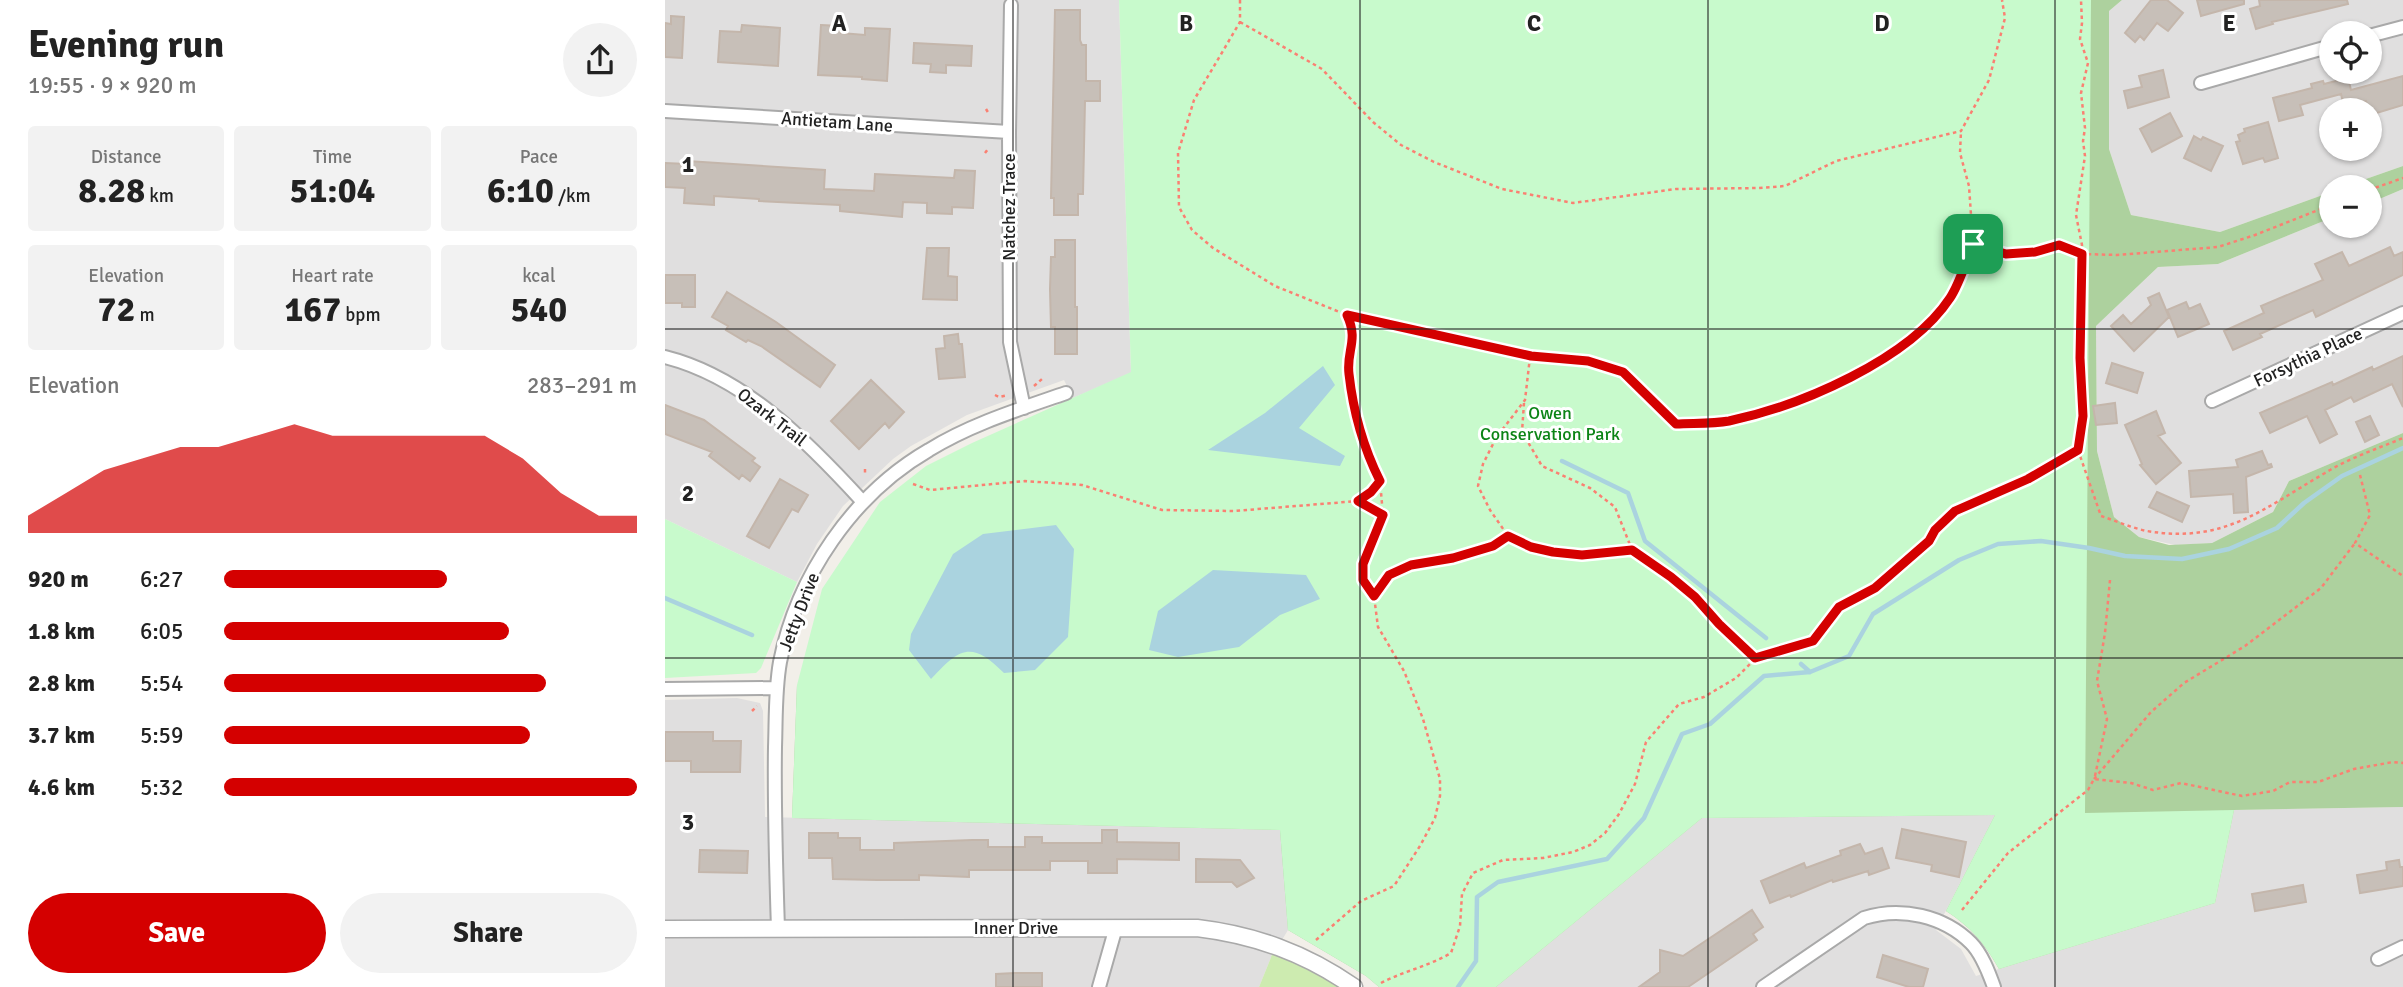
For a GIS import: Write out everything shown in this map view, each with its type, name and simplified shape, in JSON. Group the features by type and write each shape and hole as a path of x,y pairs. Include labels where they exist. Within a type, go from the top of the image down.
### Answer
{"street":[{"name":"Natchez Trace","path":"1011,5 1010,342 1024,408"},
{"path":"2382,33 2403,27"},
{"path":"2201,83 2319,49"},
{"name":"Antietam Lane","path":"665,111 1009,132"},
{"name":"Forsythia Place","path":"2212,401 2403,313"},
{"name":"Ozark Trail","path":"665,357 716,377 742,391 810,447 863,502"},
{"name":"Jetty Drive","path":"778,929 774,792 776,688 787,635 808,583 828,549 863,502 899,469 929,449 986,422 1066,393"},
{"path":"665,689 776,688"},
{"path":"1763,987 1864,918 1905,913 1934,919 1955,930 1973,945 1994,987"},
{"path":"1098,987 1116,927"},
{"name":"Inner Drive","path":"665,929 1197,928 1257,939 1302,955 1354,987"},
{"path":"2378,959 2403,947"}],"path":[{"path":"1240,0 1240,22 1194,100 1178,153 1179,207 1192,230 1213,248 1275,286 1347,315 1531,356 1588,361 1623,372 1676,424 1727,421 1785,406 1835,385 1883,359 1932,321 1951,296 1973,244 1969,186 1960,153 1961,131 1989,80 2005,18 2002,0"},
{"path":"2081,0 2080,39 2088,63 2081,93 2085,156 2076,215 2082,254 2080,358 2083,416 2078,450 2101,516 2146,530 2191,534 2224,528 2257,514 2326,471 2403,438"},
{"path":"1240,22 1322,69 1373,122 1401,145 1434,162 1502,189 1573,203 1676,189 1786,186 1836,161 1961,131"},
{"path":"986,109 989,114"},
{"path":"2382,185 2403,178"},
{"path":"1973,244 2006,254 2035,252 2059,245 2082,254 2117,255 2218,247 2319,210"},
{"path":"1316,940 1361,901 1394,886 1435,818 1440,796 1440,779 1432,746 1404,671 1378,626 1374,596 1363,580 1363,564 1383,515 1380,481 1363,439 1349,372 1354,329 1347,315"},
{"path":"1531,356 1522,432 1542,466 1590,488 1615,507 1632,550 1695,597 1755,658"},
{"path":"1038,384 1042,380"},
{"path":"1525,400 1496,438 1483,464 1478,486 1508,536 1531,547 1553,552 1582,555 1632,550"},
{"path":"1381,983 1434,963 1451,953 1460,926 1462,894 1473,873 1503,860 1543,858 1573,852 1590,845 1605,833 1635,784 1646,742 1679,704 1704,697 1736,678 1755,658 1813,641 1839,607 1875,588 1929,541 1935,530 1955,511 2028,479 2078,450"},
{"path":"865,470 865,475"},
{"path":"1962,910 2008,853 2088,790 2094,779 2151,712 2184,683 2245,646 2321,588 2355,543 2371,514 2360,475"},
{"path":"913,484 930,490 1025,481 1082,485 1162,510 1234,511 1358,501 1380,481"},
{"path":"1358,501 1383,515"},
{"path":"1374,596 1389,575 1411,565 1453,558 1493,546 1508,536"},
{"path":"2355,543 2403,576"},
{"path":"2094,779 2107,719 2097,681 2110,580"},
{"path":"752,711 757,706"},
{"path":"2094,779 2131,783 2153,790 2181,783 2242,796 2273,791 2290,782 2318,782 2354,769 2393,762 2403,763"}],"shaded area":[{"path":"665,0 1119,0 1131,373 1073,398 1064,380 967,415 911,446 893,459 843,506 817,544 797,582 665,519"},
{"path":"2122,0 2403,0 2403,166 2377,175 2319,175 2319,196 2220,232 2131,215 2109,149 2109,11"},
{"path":"2403,189 2403,433 2289,481 2273,512 2212,543 2175,545 2139,537 2114,517 2097,451 2096,326 2158,267 2218,264 2319,223 2319,238 2382,238 2382,198"},
{"path":"737,698 760,703 763,711 765,817 1281,830 1288,930 1270,960 1259,987 665,987 665,700"},
{"path":"2403,807 2403,987 1496,987 1702,818 1995,815 1936,930 1961,949 1976,976 2215,903 2234,810"}],"green space":[{"name":"Owen Conservation Park","path":"1119,0 2091,0 2085,813 2234,810 2215,903 1999,969 1976,936 1946,911 1995,815 1702,818 1496,987 1379,987 1366,976 1288,930 1280,830 792,818 797,685 822,589 880,502 926,466 1131,372"},
{"name":"Owen Conservation Park","path":"2017,0 2122,0 2109,11 2109,149 2131,215 2220,232 2319,196 2319,223 2218,264 2158,267 2096,326 2097,451 2114,517 2139,537 2169,545 2212,543 2273,512 2289,481 2403,433 2403,807 2234,810 2215,903 1999,969 1976,936 1946,911 1995,815 1702,818 1496,987 1379,987 1366,976 1288,930 1280,830 792,818 797,685 969,744"},
{"path":"2403,166 2403,189 2382,198 2382,175 2377,175"},
{"path":"665,519 797,582 761,668 756,673 665,678"},
{"path":"1276,945 1354,987 1259,987"}],"water":[{"path":"1323,366 1335,385 1299,428 1345,456 1340,466 1208,450 1265,413"},
{"path":"1056,525 1074,549 1068,637 1035,670 1004,673 983,656 966,652 950,660 931,679 909,650 911,634 953,554 983,534"},
{"path":"1213,570 1306,575 1320,599 1280,615 1239,647 1178,657 1149,650 1158,611"}],"building":[{"path":"2151,0 2167,0 2183,13 2168,31 2157,23 2144,40 2140,36 2135,42 2125,33"},
{"path":"2197,0 2244,0 2244,4 2201,16"},
{"path":"2259,0 2347,0 2348,4 2272,22 2273,24 2256,29 2250,9 2260,6"},
{"path":"1055,10 1080,10 1080,40 1082,45 1086,45 1086,81 1100,81 1100,101 1085,101 1083,194 1078,194 1078,215 1054,215 1054,198 1051,198"},
{"path":"671,16 684,17 682,58 665,57 665,23 671,24"},
{"path":"742,25 780,28 778,66 718,62 720,31 741,32"},
{"path":"821,25 841,26 841,33 865,35 865,28 890,29 887,81 818,75"},
{"path":"914,43 972,46 971,66 946,65 946,73 930,72 931,64 913,63"},
{"path":"2163,70 2169,97 2128,108 2124,91 2142,87 2139,76"},
{"path":"2403,76 2403,105 2382,111 2382,98 2342,98 2341,94 2300,105 2303,115 2279,121 2273,98 2312,88 2311,84 2319,82 2350,84 2351,90 2382,84 2382,82"},
{"path":"2170,113 2182,136 2152,152 2140,129"},
{"path":"2268,122 2278,158 2265,162 2263,158 2243,164 2236,142 2240,141 2238,135 2245,132 2244,129"},
{"path":"2194,136 2223,146 2211,171 2184,158"},
{"path":"687,161 825,170 824,189 874,191 875,174 954,178 955,170 975,171 973,208 952,207 952,214 927,213 927,203 903,202 902,217 840,211 840,205 714,196 714,205 684,203 685,188 665,187 665,163 687,164"},
{"path":"1055,240 1075,240 1077,354 1055,354 1050,289 1051,257 1055,257"},
{"path":"2390,247 2394,256 2403,252 2403,275 2316,317 2313,310 2260,334 2262,337 2233,350 2224,331 2264,313 2261,306 2323,280 2315,264 2342,252 2349,266"},
{"path":"927,248 949,248 948,276 957,277 957,300 923,299"},
{"path":"665,275 695,275 695,307 682,307 682,303 665,303"},
{"path":"727,292 776,322 835,365 820,387 761,346 748,340 746,342 726,330 728,326 712,317"},
{"path":"2159,293 2169,317 2134,351 2111,326 2123,315 2131,324 2151,305 2148,298"},
{"path":"2186,302 2189,309 2200,304 2209,324 2178,337 2167,310"},
{"path":"958,334 959,344 962,344 965,377 939,379 936,349 945,348 944,336"},
{"path":"2403,356 2403,407 2392,384 2354,402 2351,397 2325,410 2337,434 2320,443 2307,416 2270,433 2260,413 2332,382 2333,385"},
{"path":"2112,363 2143,373 2137,393 2106,383"},
{"path":"871,380 904,412 889,428 885,423 859,449 831,421"},
{"path":"2115,403 2117,423 2096,425 2093,406"},
{"path":"665,405 704,420 755,458 752,461 760,467 750,481 742,475 739,479 709,456 712,452 665,434"},
{"path":"2156,411 2165,433 2158,436 2181,463 2156,484 2140,465 2142,464 2125,425"},
{"path":"2370,416 2379,435 2365,442 2356,422"},
{"path":"2262,451 2268,465 2271,464 2272,467 2246,477 2248,512 2234,513 2233,494 2191,497 2189,471 2238,467 2236,460"},
{"path":"780,479 808,495 798,512 792,509 769,548 747,536"},
{"path":"2157,492 2189,506 2182,522 2149,507"},
{"path":"665,732 713,732 713,741 741,741 740,772 691,772 691,761 665,761"},
{"path":"1902,829 1966,842 1959,877 1931,871 1932,865 1896,858"},
{"path":"1102,830 1117,830 1117,842 1179,843 1179,860 1117,859 1117,873 1088,873 1088,861 1050,861 1050,870 969,870 969,877 919,875 919,880 877,880 833,879 832,858 809,858 809,833 838,833 838,838 860,838 860,850 894,850 894,843 972,840 988,840 988,847 1025,847 1025,837 1042,837 1042,843 1102,843"},
{"path":"1860,844 1865,854 1882,848 1889,868 1869,875 1868,871 1833,882 1832,880 1770,903 1761,881 1804,863 1806,868 1841,855 1840,851"},
{"path":"700,850 748,851 747,873 699,872"},
{"path":"1196,859 1240,860 1254,878 1237,887 1232,882 1196,882"},
{"path":"2399,860 2400,867 2403,867 2403,886 2360,893 2357,875 2387,870 2386,862"},
{"path":"2303,885 2306,902 2255,911 2252,894"},
{"path":"1752,910 1763,927 1753,934 1757,940 1688,987 1639,987 1660,972 1660,950 1683,956"},
{"path":"1883,955 1928,969 1923,987 1909,987 1877,977"},
{"path":"1042,973 1042,987 996,987 996,974"}],"waterway":[{"path":"1458,987 1476,961 1477,897 1498,882 1607,859 1644,818 1682,734 1710,724 1764,676 1810,672 1849,656 1873,614 1959,560 1998,544 2041,541 2125,556 2182,559 2229,549 2277,528 2304,503 2342,476 2403,448"},
{"path":"1562,461 1628,493 1645,541 1766,638"},
{"path":"665,598 752,635"},
{"path":"1801,664 1810,672"}],"route":[{"path":"1973,244 2006,254 2035,252 2059,245 2082,254 2080,358 2083,416 2078,450 2028,479 1955,511 1935,530 1929,541 1875,588 1839,607 1813,641 1755,658 1695,597 1632,550 1582,555 1553,552 1531,547 1508,536 1493,546 1453,558 1411,565 1389,575 1374,596 1363,580 1363,564 1383,515 1358,501 1380,481 1363,439 1349,372 1354,329 1347,315 1531,356 1588,361 1623,372 1676,424 1727,421 1785,406 1835,385 1883,359 1932,321 1951,296 1973,244"}]}
